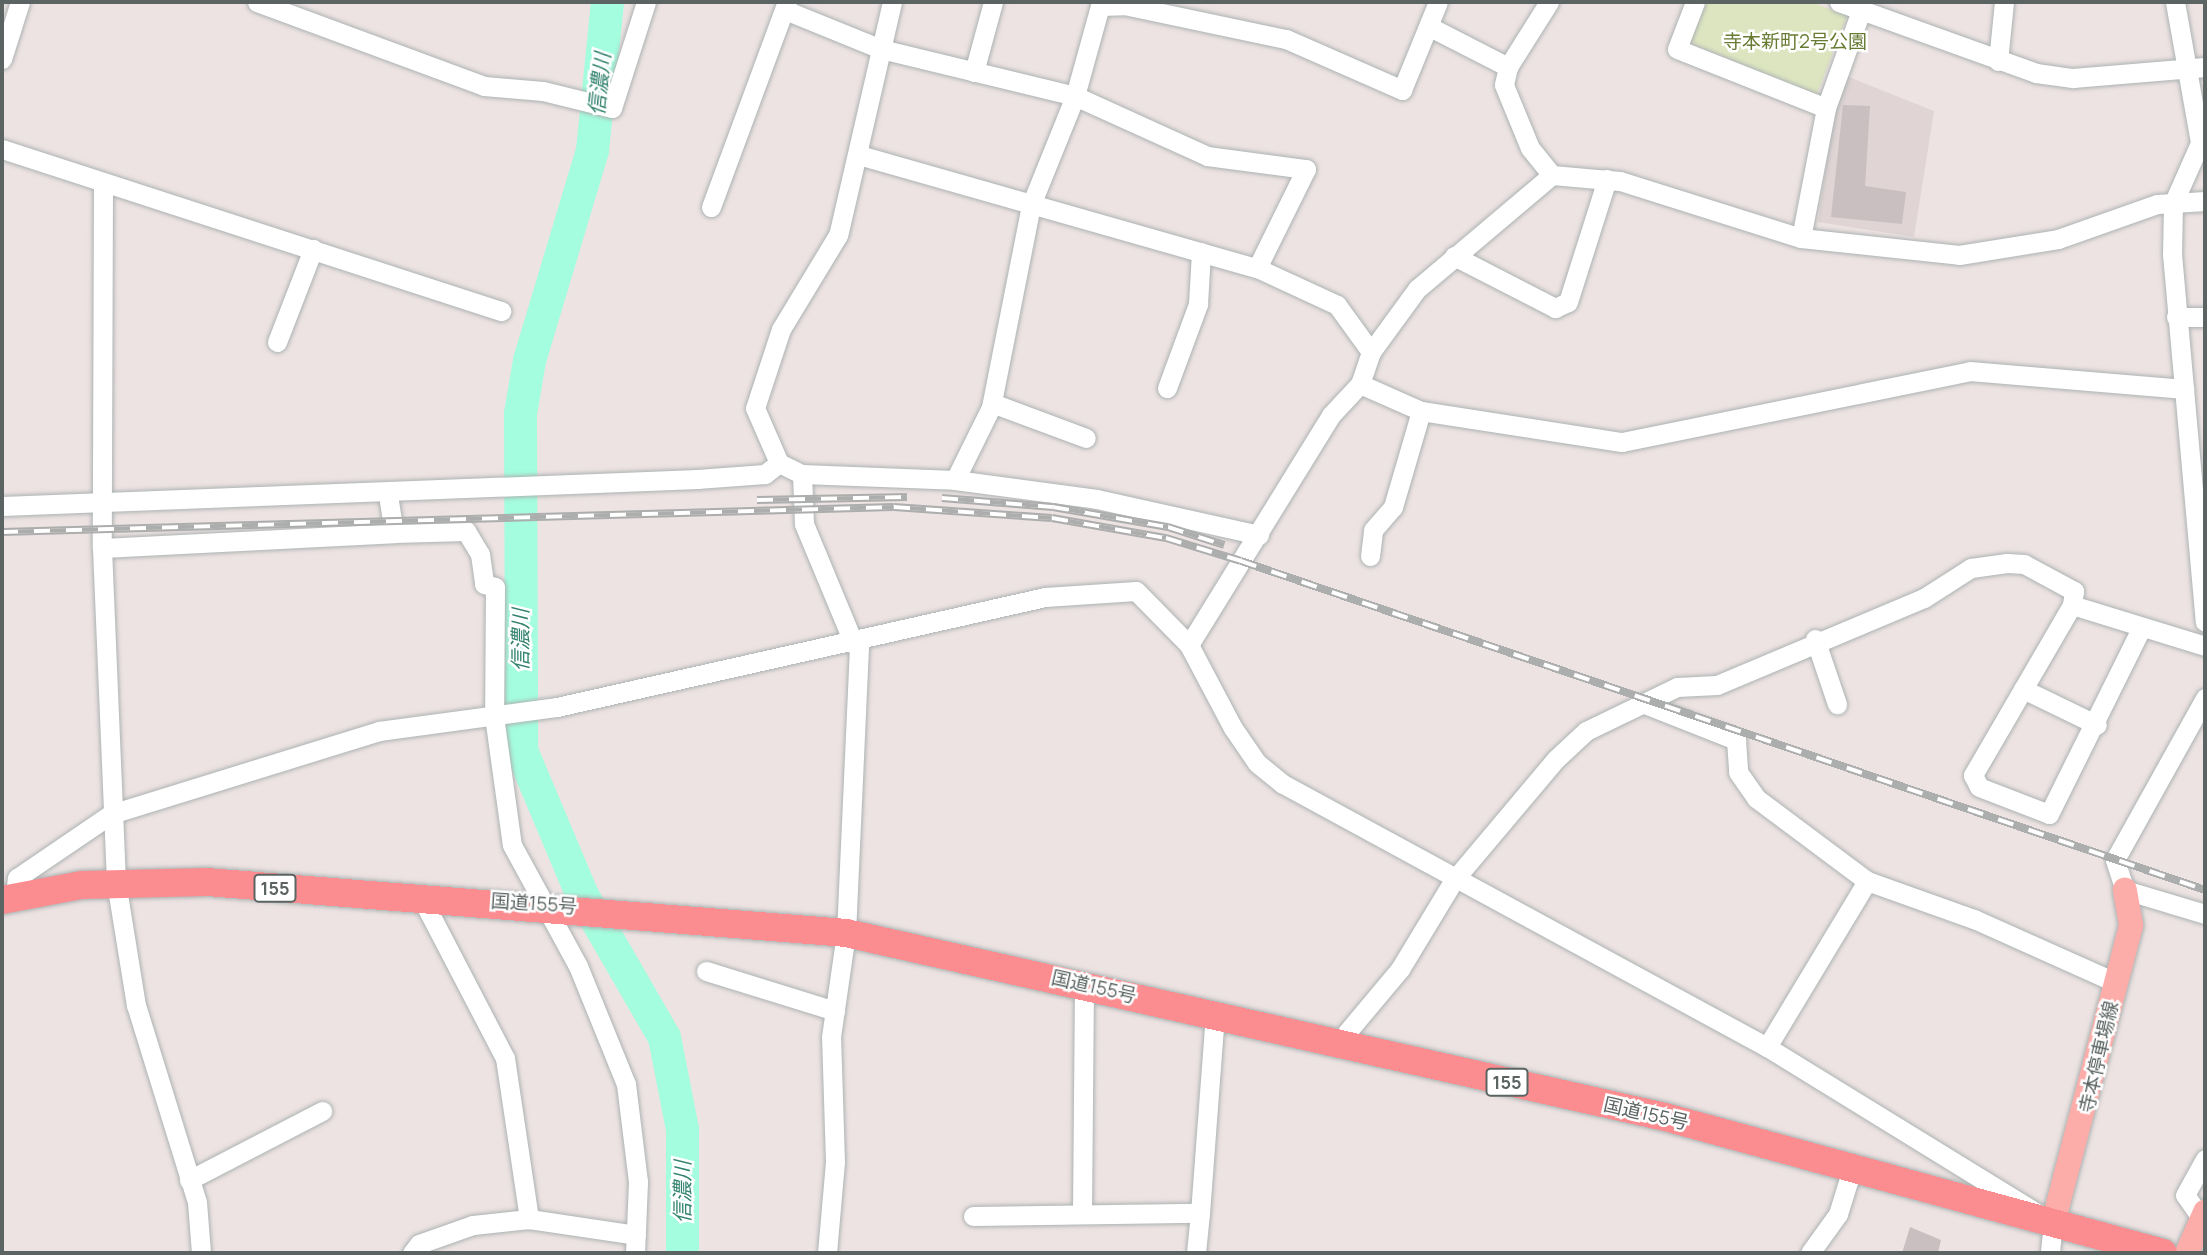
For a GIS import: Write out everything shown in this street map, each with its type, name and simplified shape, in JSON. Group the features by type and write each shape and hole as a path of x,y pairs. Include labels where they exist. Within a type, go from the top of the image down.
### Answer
{"highway":[{"name":"国道155号","path":"8,898 116,882 420,895 846,933 1665,1117 2163,1253"}],"main road":[{"name":"寺本停車場線","path":"2053,1223 2131,925 2125,890"},
{"path":"2187,1253 2204,1216"}],"street":[{"path":"2,59 20,2"},
{"path":"257,2 484,86 542,91 602,106 618,104 646,2"},
{"path":"892,2 859,155 838,235 765,367 755,408 779,463 802,474 955,480 1097,499 1259,535"},
{"path":"974,72 993,2"},
{"path":"955,480 992,403 1031,205 1074,96 1100,4 1124,5 1286,39 1402,90 1438,2"},
{"path":"1549,2 1508,67 1504,85 1530,148 1552,175"},
{"path":"1695,2 1677,48 1826,108"},
{"path":"1839,2 1998,61 2074,78 2198,67"},
{"path":"1998,61 2004,2"},
{"path":"2175,2 2198,67 2200,144 2173,204 2176,317 2205,622"},
{"path":"711,207 786,6 881,48 1074,96 1207,156 1306,169 1257,268"},
{"path":"1801,238 1826,108 1861,11"},
{"path":"1430,27 1508,67"},
{"path":"2,149 103,186 313,249 501,310"},
{"path":"859,155 1257,268 1337,305 1371,352"},
{"path":"1189,645 1331,415 1360,384 1371,352 1417,289 1552,175 1607,179 1801,238 1959,256 1993,253 2173,204 2205,201"},
{"path":"1454,256 1555,308 1568,302 1607,179"},
{"path":"103,186 102,548 111,814 116,882 136,1005 189,1180 201,1253"},
{"path":"277,342 313,249"},
{"path":"1167,388 1198,304 1201,253"},
{"path":"2176,317 2205,317"},
{"path":"1360,384 1421,411 1622,442 1970,371 2184,389"},
{"path":"992,403 1086,438"},
{"path":"1370,556 1373,530 1393,507 1421,411"},
{"path":"2,506 388,495 471,485 555,484 765,474 779,463"},
{"path":"802,474 804,524 857,643 846,933 835,1011 835,1162 827,1253"},
{"path":"388,495 394,533"},
{"path":"102,548 466,531 480,554 484,584 495,587 499,715 512,845 547,906 583,978 626,1084 637,1171 635,1244 529,1219 473,1225 419,1244 412,1253"},
{"path":"1338,1043 1400,968 1454,880 1586,731 1647,705 1677,687 1717,685 1815,639 1924,597 1971,568 2007,563 2024,564 2074,591 2072,605 1973,775 1979,787 2049,814 2097,725 2141,629"},
{"path":"8,898 17,878 111,814 379,731 557,707 857,643 1045,597 1119,590 1136,591 1189,645 1257,762 1320,807 1767,1047 2053,1223 2050,1253"},
{"path":"2072,605 2141,629 2205,644"},
{"path":"1815,639 1837,705"},
{"path":"2023,690 2097,725"},
{"path":"2204,704 2119,851 2125,890 2205,914"},
{"path":"1647,705 1736,740 1738,772 1756,798 1867,881 1974,919 2117,983"},
{"path":"1767,1047 1867,881"},
{"path":"420,895 505,1058 529,1219"},
{"path":"706,971 835,1011"},
{"path":"1082,1214 1083,985"},
{"path":"1196,1253 1215,1014"},
{"path":"189,1180 322,1111"},
{"path":"2204,1216 2185,1195 2205,1159"},
{"path":"1810,1253 1838,1214 1852,1170"},
{"path":"973,1216 1200,1213"}],"shaded area":[{"path":"1846,76 1934,111 1914,237 1818,222 1835,101"}],"green space":[{"name":"寺本新町2号公園","path":"1707,2 1811,2 1847,16 1817,94 1695,45 1690,40"}],"building":[{"path":"1843,105 1870,106 1865,186 1906,192 1902,224 1831,217"},
{"path":"1910,1227 1941,1240 1938,1253 1902,1253"}],"waterway":[{"name":"信濃川","path":"607,2 592,150 529,360 520,413 521,750 582,895 664,1037 682,1129 682,1253"}],"railway":[{"path":"757,500 907,497"},
{"path":"942,498 1053,507 1168,527 1224,545"},
{"path":"2,532 894,507 1052,518 1166,538 1241,561 2205,890"}]}
